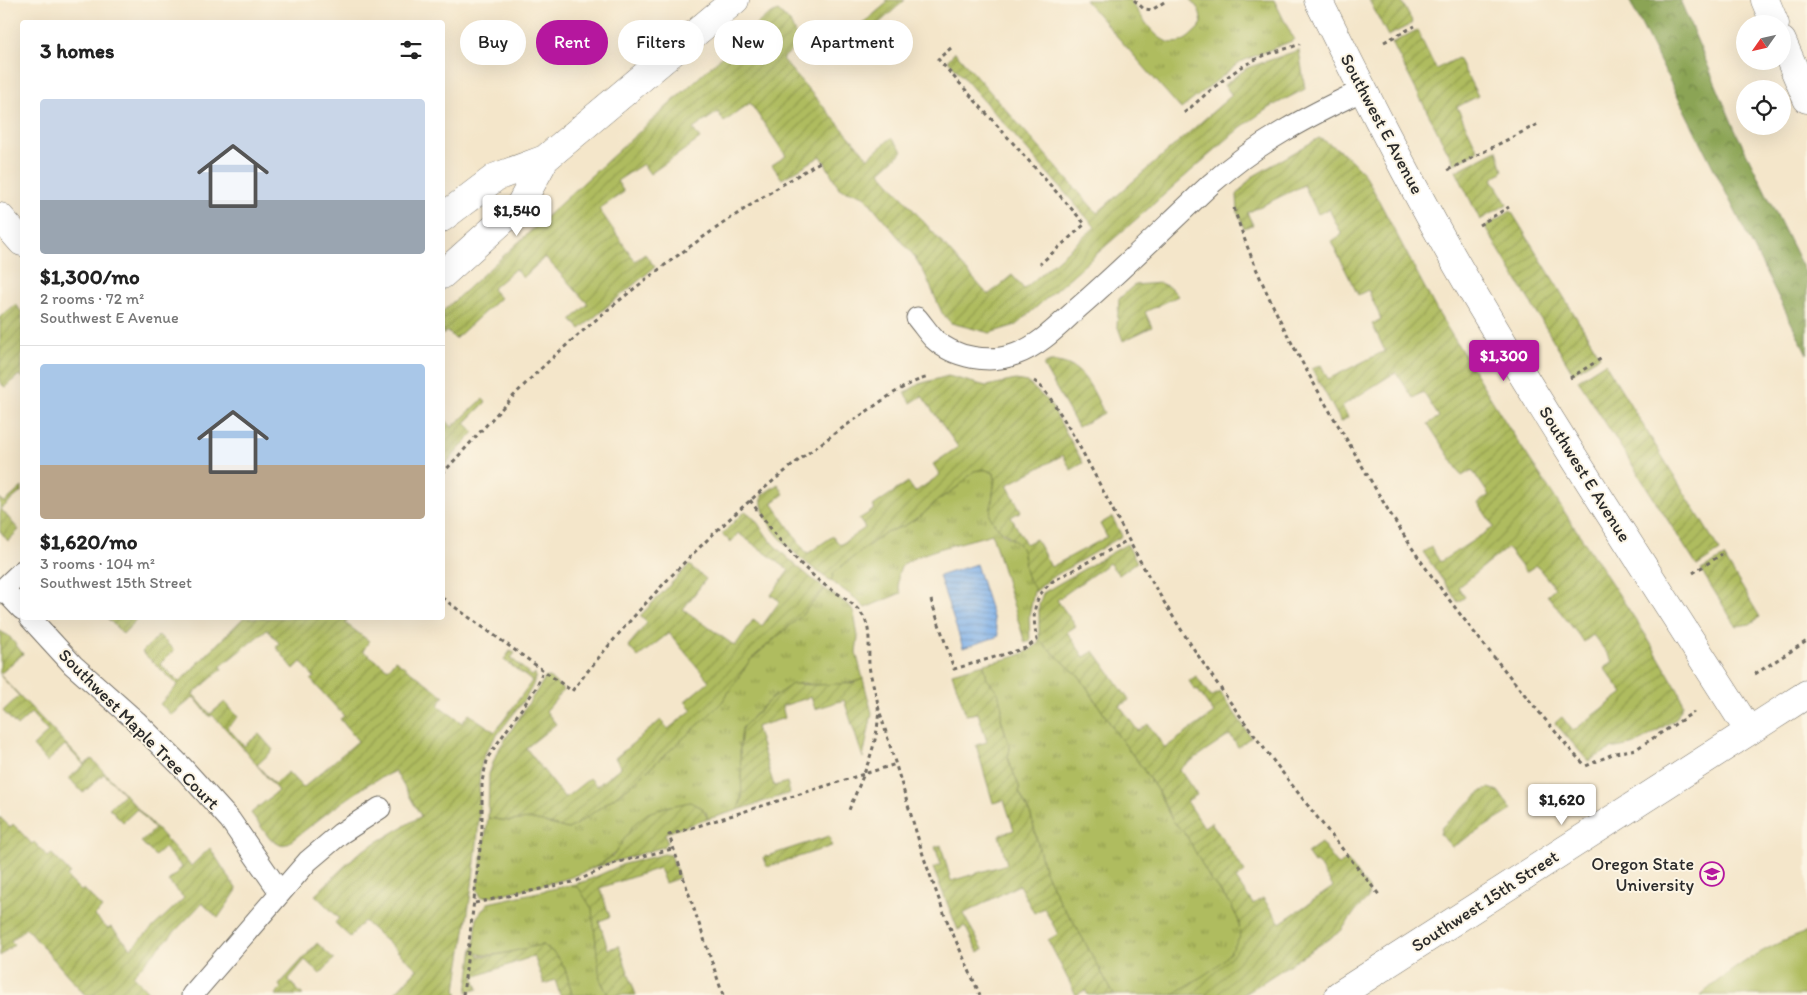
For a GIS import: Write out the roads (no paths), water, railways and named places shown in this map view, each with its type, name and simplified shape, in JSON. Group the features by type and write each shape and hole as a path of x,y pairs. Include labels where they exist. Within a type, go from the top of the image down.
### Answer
{"main road":[{"path":"445,216 496,177 545,159 735,0"},
{"name":"Southwest E Avenue","path":"1318,0 1363,90 1461,271 1604,506 1749,731"},
{"path":"1765,0 1771,15"},
{"path":"1791,62 1807,99"},
{"path":"445,273 520,205 545,159"},
{"path":"0,217 20,240"},
{"name":"Southwest 15th Street","path":"1340,995 1807,694"}],"lane":[{"path":"917,318 934,339 964,356 994,359 1018,353 1043,339 1104,286 1220,176 1258,145 1363,90"},
{"path":"20,573 2,590 20,607"},
{"name":"Southwest Maple Tree Court","path":"32,620 73,665 136,721 183,768 230,820 280,892"},
{"path":"192,995 280,892 321,850 380,808"}],"water":[{"path":"976,564 999,636 963,648 939,576"}],"place":[{"name":"Oregon State University","path":"1712,874"}]}
